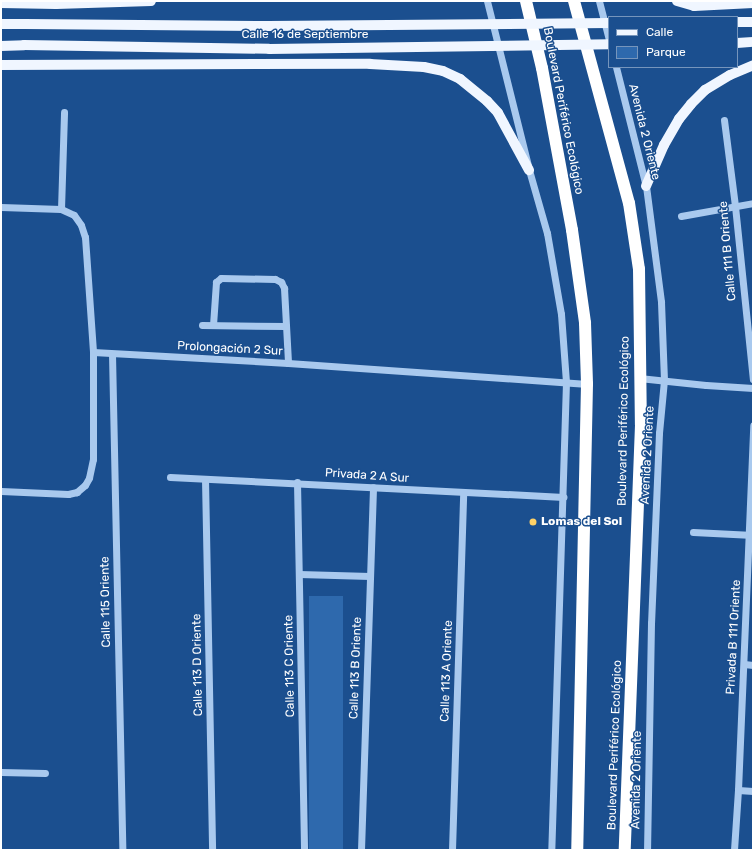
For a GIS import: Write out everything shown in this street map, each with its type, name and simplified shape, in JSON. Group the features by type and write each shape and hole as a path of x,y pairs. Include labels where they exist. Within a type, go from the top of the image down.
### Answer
{"highway":[{"name":"Boulevard Periférico Ecológico","path":"526,1 542,68 572,230 585,322 587,384 577,850"},
{"name":"Boulevard Periférico Ecológico","path":"574,1 629,203 640,269 641,425 625,850"}],"main road":[{"path":"1,3 56,4 151,1"},
{"path":"677,1 694,6 753,3"},
{"path":"738,22 753,22"},
{"name":"Calle 16 de Septiembre","path":"1,24 276,26 608,23"},
{"path":"738,43 753,42"},
{"name":"Calle 16 de Septiembre","path":"1,46 276,48 608,44"},
{"path":"1,65 370,64 424,67 443,71 460,79 487,101 498,113 529,170"},
{"path":"646,186 664,145 679,120 691,104 705,90 730,75 753,65"}],"street":[{"path":"487,1 529,170 547,234 561,314 566,382 551,850"},
{"path":"599,1 608,36"},
{"name":"Avenida 2 Oriente","path":"616,68 646,186 661,302 664,380 659,433 650,623 647,850"},
{"path":"61,209 64,112"},
{"name":"Calle 111 B Oriente","path":"724,120 750,333 753,379"},
{"path":"681,216 753,203"},
{"path":"1,207 61,209 74,216 81,225 85,237 93,352 93,459 89,478 85,485 77,492 68,494 1,491"},
{"path":"213,325 216,282 221,278 275,279 281,282 284,288 288,363"},
{"path":"202,325 286,326"},
{"name":"Prolongación 2 Sur","path":"93,352 288,363 587,384"},
{"name":"Calle 115 Oriente","path":"112,354 122,850"},
{"path":"640,378 753,388"},
{"name":"Privada B 111 Oriente","path":"734,850 751,535 753,425"},
{"name":"Privada 2 A Sur","path":"170,477 297,482 563,497"},
{"name":"Calle 113 D Oriente","path":"205,479 212,850"},
{"name":"Calle 113 C Oriente","path":"297,482 304,850"},
{"name":"Calle 113 B Oriente","path":"362,850 372,487"},
{"name":"Calle 113 A Oriente","path":"452,850 463,492"},
{"path":"693,532 751,535"},
{"path":"299,574 370,576"},
{"path":"744,664 753,665"},
{"path":"1,772 45,773"},
{"path":"738,790 753,791"}],"green space":[{"path":"309,596 343,596 343,850 309,850"}],"place":[{"name":"Lomas del Sol","path":"533,522"}]}
